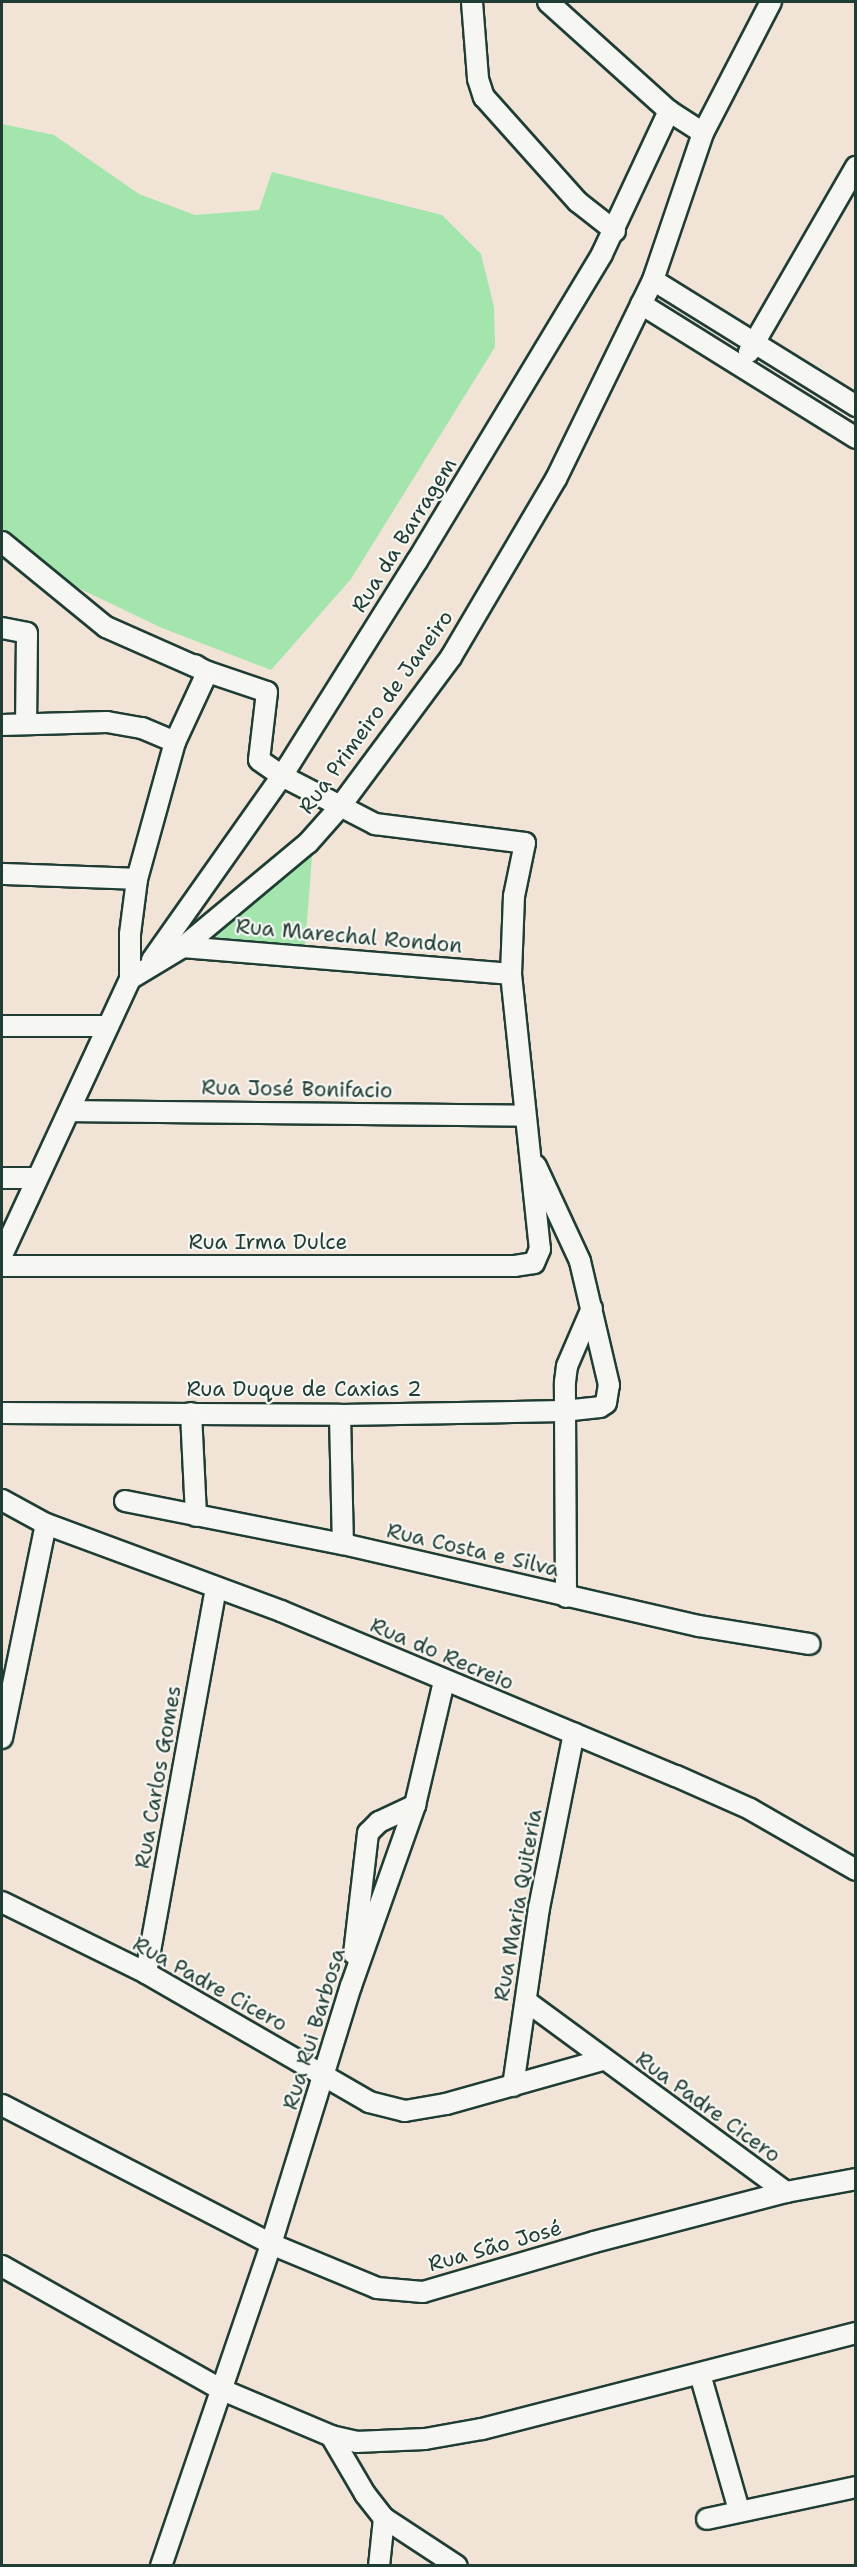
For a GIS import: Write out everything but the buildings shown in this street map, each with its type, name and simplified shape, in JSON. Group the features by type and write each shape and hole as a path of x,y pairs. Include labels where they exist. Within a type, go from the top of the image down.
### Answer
{"street":[{"path":"472,2 478,79 484,97 578,202 615,231"},
{"path":"548,2 669,111 703,133"},
{"name":"Rua Primeiro de Janeiro","path":"2,1255 130,979 147,966 183,947 308,843 339,808 457,647 556,479 653,280 703,133 771,2"},
{"name":"Rua da Barragem","path":"147,966 282,776 417,561 615,231 669,111"},
{"path":"742,364 855,167"},
{"path":"653,280 755,341 855,406"},
{"path":"641,304 742,364 855,438"},
{"path":"2,542 106,627 195,665 267,692 259,760 282,776 339,808 381,825 525,843 514,896 511,974 523,1116 531,1156 580,1261 592,1308 567,1366 562,1411 566,1597"},
{"path":"2,628 25,630 26,724"},
{"path":"130,979 130,934 137,879 175,742 207,673 195,665"},
{"path":"2,725 129,724 175,742"},
{"path":"2,874 137,879"},
{"name":"Rua Marechal Rondon","path":"183,947 511,974"},
{"path":"2,1026 108,1026"},
{"name":"Rua José Bonifacio","path":"70,1111 523,1116"},
{"name":"Rua Irma Dulce","path":"2,1266 515,1266 534,1263 540,1249 531,1156"},
{"path":"2,1178 37,1178"},
{"name":"Rua Duque de Caxias 2","path":"2,1413 340,1415 562,1411 606,1403 608,1378 592,1308"},
{"path":"191,1413 196,1516"},
{"path":"340,1415 343,1544"},
{"name":"Rua do Recreio","path":"2,1500 46,1524 281,1611 444,1682 574,1733 750,1809 855,1870"},
{"name":"Rua Costa e Silva","path":"125,1501 343,1544 699,1626 810,1644"},
{"path":"2,1738 46,1524"},
{"name":"Rua Carlos Gomes","path":"146,1973 216,1588"},
{"name":"Rua Rui Barbosa","path":"161,2565 271,2244 325,2077 351,1986 415,1805 444,1682"},
{"name":"Rua Maria Quiteria","path":"513,2086 539,1908 574,1733"},
{"path":"351,1986 368,1833 379,1822 415,1805"},
{"name":"Rua Padre Cicero","path":"2,1902 146,1973 369,2102 405,2111 446,2104 603,2061"},
{"name":"Rua Padre Cicero","path":"526,2001 603,2061 786,2192"},
{"name":"Rua São José","path":"2,2105 271,2244 377,2288 423,2292 594,2242 786,2192 855,2180"},
{"path":"2,2266 220,2389 331,2436 356,2442 425,2439 482,2429 855,2333"},
{"path":"700,2374 739,2510"},
{"path":"331,2436 365,2494 384,2518 457,2565"},
{"path":"707,2519 739,2510 855,2487"},
{"path":"379,2565 384,2518"}],"green space":[{"path":"2,124 54,135 139,194 195,215 259,210 272,172 442,215 481,254 494,307 495,347 351,579 271,670 162,628 74,586 2,530"},
{"path":"313,843 305,947 217,943 217,931"}]}
